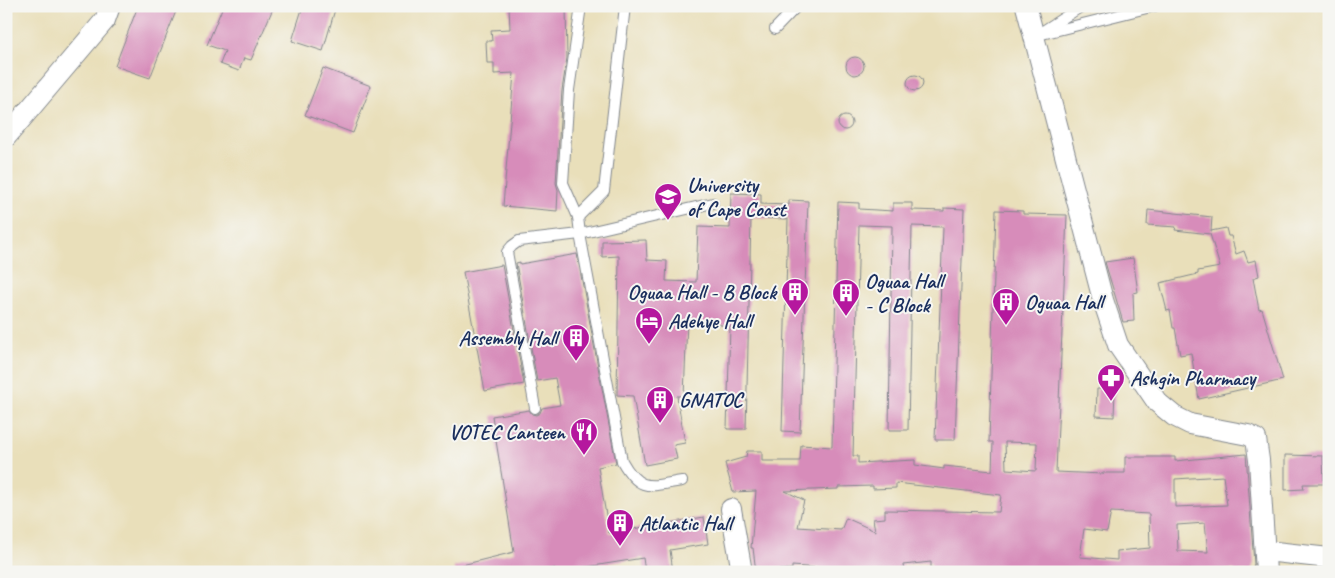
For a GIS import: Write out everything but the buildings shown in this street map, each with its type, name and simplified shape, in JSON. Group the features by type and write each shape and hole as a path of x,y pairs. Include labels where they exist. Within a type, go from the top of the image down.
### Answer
{"street":[{"path":"6,137 105,20 110,6"},
{"path":"1026,6 1103,300 1118,345 1157,402 1174,416 1190,424 1248,435 1256,439 1266,551 1266,572"},
{"path":"731,509 742,572"},
{"path":"1266,551 1329,558"}],"lane":[{"path":"581,6 569,90 563,183 578,218 622,461 636,481 650,486 682,481"},
{"path":"578,218 604,191 625,6"},
{"path":"776,29 797,6"},
{"path":"1034,36 1082,6"},
{"path":"1034,36 1155,6"},
{"path":"535,408 507,252 512,246 519,241 580,234 713,203"}],"place":[{"name":"University of Cape Coast","path":"668,221"},
{"name":"Oguaa Hall - B Block","path":"795,316"},
{"name":"Oguaa Hall - C Block","path":"846,317"},
{"name":"Oguaa Hall","path":"1006,326"},
{"name":"Adehye Hall","path":"649,345"},
{"name":"Assembly Hall","path":"576,362"},
{"name":"Ashgin Pharmacy","path":"1111,402"},
{"name":"GNATOC","path":"660,424"},
{"name":"VOTEC Canteen","path":"584,456"},
{"name":"Atlantic Hall","path":"620,547"}]}
